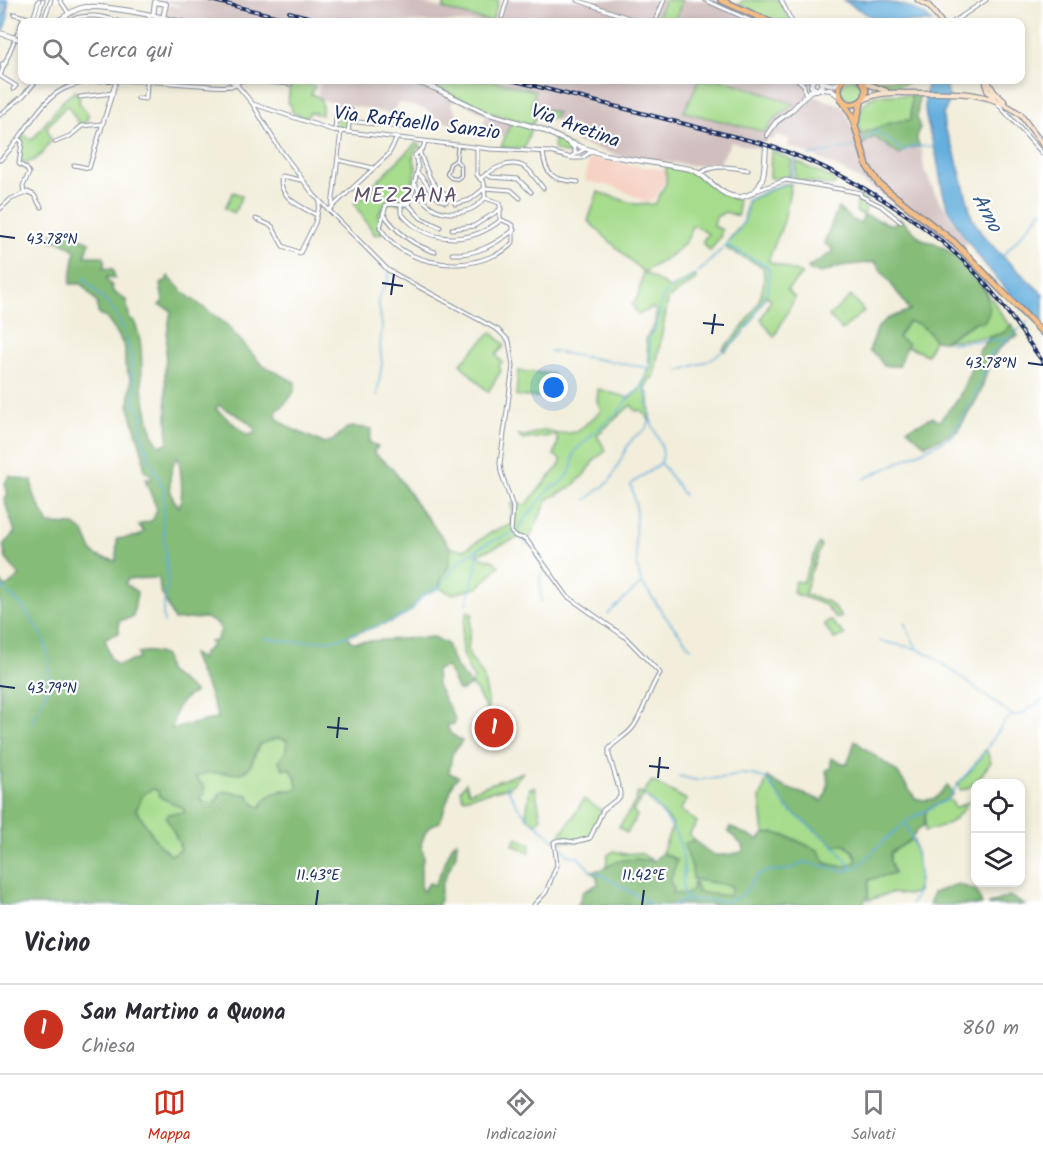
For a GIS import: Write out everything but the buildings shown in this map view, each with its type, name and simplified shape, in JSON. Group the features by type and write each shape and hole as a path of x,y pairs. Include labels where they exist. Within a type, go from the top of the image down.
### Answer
{"main road":[{"path":"721,0 761,18"},
{"path":"918,0 929,6 938,18"},
{"path":"840,84 838,90 856,127 867,166 879,184 949,237 1043,333"},
{"path":"856,127 858,110 866,89 864,84"},
{"path":"869,84 888,92"},
{"path":"841,99 849,104 873,94 888,92 960,92 984,90 988,86"},
{"path":"988,86 991,91 989,94"},
{"path":"988,86 1021,115 1043,145"},
{"path":"972,91 989,94 1004,101"},
{"path":"960,92 997,102 1021,115"},
{"path":"981,96 989,94"},
{"path":"989,94 997,102"}],"street":[{"path":"36,18 41,0"},
{"path":"45,18 51,0"},
{"path":"60,0 69,14"},
{"path":"502,17 507,0"},
{"path":"577,0 629,18"},
{"path":"657,18 664,0"},
{"path":"705,0 745,18"},
{"path":"781,0 790,18"},
{"path":"959,18 986,0"},
{"path":"83,1 84,8"},
{"path":"65,18 84,8 104,8 151,15 163,18 166,4 155,2 151,15 150,18"},
{"path":"103,16 104,8"},
{"path":"14,14 24,17"},
{"path":"76,18 103,16 109,18"},
{"path":"13,89 16,86 1,77 2,64 6,63 18,32"},
{"path":"0,33 18,39"},
{"path":"0,115 34,84"},
{"path":"0,160 49,101 62,89 78,84"},
{"path":"74,165 89,168 116,84"},
{"path":"138,98 146,99 147,84"},
{"path":"171,84 220,86 235,84 252,103 279,148 303,181 388,270 498,330 509,341 513,366 500,463 513,507 512,532 515,536 526,539 567,596 624,637 660,673 636,723 609,749 620,797 603,810 590,838 575,842 555,840 557,865 546,892 534,905"},
{"name":"Via Aretina","path":"422,84 447,93 486,113 546,131 588,151 620,159 686,168 700,174 731,196 746,196 772,184 792,180 860,193 861,196 881,206 902,222"},
{"path":"802,84 805,93"},
{"path":"801,100 811,84"},
{"path":"814,84 818,89"},
{"path":"818,89 820,84"},
{"path":"767,135 776,122 810,91 831,90 841,99"},
{"path":"80,97 113,93"},
{"path":"997,102 1043,154"},
{"name":"Via Raffaello Sanzio","path":"252,103 334,130 425,142 543,152 568,157 582,158 588,151"},
{"path":"334,130 337,108 351,110 348,132"},
{"path":"350,121 402,127"},
{"path":"55,142 70,136 81,126 102,124"},
{"path":"330,207 336,185 341,131"},
{"path":"20,138 22,142 19,164 29,173 23,186 24,194"},
{"path":"330,207 388,155 397,138"},
{"path":"408,204 418,166 415,155 424,148 425,142"},
{"path":"568,142 575,149 575,155"},
{"path":"456,160 461,165 461,176 458,179 450,178 447,174 450,164 456,160 458,145"},
{"path":"415,184 421,197 436,210 460,213 472,210 485,198 484,182 477,175 477,147"},
{"path":"756,191 762,181 766,147"},
{"path":"419,151 435,186 448,195"},
{"path":"568,157 588,151"},
{"path":"543,152 544,165 554,177 578,182"},
{"path":"338,160 373,168"},
{"path":"480,178 500,166 522,166 543,188"},
{"name":"Via Aretina","path":"700,174 711,168 736,167 748,170"},
{"path":"417,173 431,193 446,202"},
{"path":"486,174 491,177 518,179 531,192"},
{"path":"303,181 282,176 280,186 282,191 300,208 317,215"},
{"path":"762,181 772,184"},
{"path":"762,181 767,186"},
{"path":"455,204 469,200 485,188 511,190 520,198"},
{"path":"0,209 10,199 31,193 41,207"},
{"path":"485,198 498,202 501,209 501,220"},
{"path":"256,219 272,226 283,246 300,253 317,215 320,201"},
{"path":"408,204 388,204 380,226 390,238 414,255 442,263 465,264 489,258 511,245 514,232 512,223 501,220"},
{"path":"408,204 421,218 440,227"},
{"path":"401,205 402,214 413,225 441,237 462,238 476,235 490,229 501,220"},
{"path":"452,229 474,226 501,209"},
{"path":"383,213 403,237 435,252"},
{"path":"452,254 468,254 485,249 514,232"}],"shaded area":[{"path":"161,0 411,0 476,18 174,18 166,16 168,5 179,7 179,5"},
{"path":"505,0 716,0 756,18 500,18"},
{"path":"320,84 806,84 811,95 842,106 849,118 858,147 874,137 902,156 910,149 922,149 924,169 935,193 967,244 959,250 855,177 812,155 788,146 789,139 777,135 771,140 764,138 761,149 731,142 718,166 690,165 623,157 573,141 578,127 537,114 531,128 511,122 506,137 482,131 486,115 455,99 451,105 460,118 461,124 457,128 437,119 425,109 400,103 393,114 322,100 318,96"},
{"path":"589,158 665,170 664,181 655,198 646,202 615,187 585,181"}],"green space":[{"path":"446,0 499,0 493,18 477,18 443,9"},
{"path":"665,0 682,0 676,18 657,18"},
{"path":"743,0 780,0 789,18 767,18 739,5"},
{"path":"429,84 507,84 535,91 532,105 557,113 554,119 537,114 532,125 487,112"},
{"path":"697,84 737,84 794,104 772,121 765,132 684,112"},
{"path":"842,84 862,84 863,94 856,101 848,101 841,94"},
{"path":"875,84 902,84 887,86"},
{"path":"290,85 315,86 311,94 318,97 321,102 322,115 310,112 306,118 292,112 291,105 288,103"},
{"path":"75,91 80,99 79,102 89,116 86,119 88,121 80,125 67,105 47,127 51,140 42,153 31,162 20,162 22,134 32,140 63,101"},
{"path":"875,95 911,95 912,120 892,123 861,134 858,122 860,112 865,103"},
{"path":"911,95 919,95 917,118 920,129 917,140 920,147 909,148 900,155 874,137 863,144 861,134 891,123 911,120"},
{"path":"338,109 350,111 347,129 336,128"},
{"path":"511,122 531,128 524,149 501,147"},
{"path":"554,137 573,148 574,153 571,155 554,150"},
{"path":"416,143 421,146 413,155 416,168 409,201 404,204 392,202 384,205 378,216 382,233 375,235 354,204 365,196 374,184"},
{"path":"771,150 792,160 789,178 770,178"},
{"path":"797,162 832,178 836,183 833,186 794,179"},
{"path":"666,167 694,174 722,193 738,200 738,216 725,212 716,217 714,226 722,230 710,251 702,242 708,234 696,226 691,227 689,235 680,248 644,272 671,289 695,275 696,280 668,300 654,377 650,379 645,388 649,397 650,421 641,410 636,411 631,405 597,435 606,451 595,459 583,476 570,488 548,499 528,541 520,537 476,555 494,561 499,566 477,588 452,594 439,588 451,548 464,550 494,531 511,525 512,503 526,505 560,465 561,460 554,455 558,442 556,435 522,440 518,435 525,436 545,430 557,434 577,432 601,411 597,401 598,389 629,398 640,389 650,368 646,339 655,324 656,311 652,308 638,315 632,304 638,297 643,272 588,221 598,192 635,204 655,204 666,183"},
{"path":"783,184 791,184 784,221 768,261 802,274 787,290 795,298 774,337 761,319 771,300 766,295 749,325 725,351 723,349 739,332 759,301 764,278 763,267 727,249 727,242 744,222 747,201"},
{"path":"233,192 242,196 234,213 225,208"},
{"path":"859,196 868,200 864,215 856,212"},
{"path":"838,208 860,223 864,215 893,225 899,218 923,240 946,249 967,267 984,291 989,303 988,314 982,323 977,321 944,341 934,340 923,327 908,322 898,337 908,344 899,366 884,366 877,356 869,351 878,327 887,319 910,310 875,262 841,266 821,273 810,271 808,267 833,252 824,243"},
{"path":"57,228 90,242 85,256 103,256 105,261 103,268 113,269 115,278 107,277 107,280 113,292 126,300 130,320 134,321 137,329 141,345 143,391 152,432 161,446 168,442 165,371 171,310 159,305 163,301 160,284 166,281 168,276 184,293 226,324 262,365 295,382 292,395 276,412 277,418 290,428 323,443 332,441 347,428 372,429 369,442 378,447 373,452 393,469 451,548 449,566 441,579 439,588 422,596 411,611 393,621 347,636 352,642 434,637 447,644 455,665 471,685 461,691 457,689 447,667 436,670 437,685 455,719 454,724 447,725 450,733 462,741 452,754 449,773 459,777 454,781 440,822 432,825 426,831 421,844 424,857 421,867 421,890 424,891 429,883 435,885 453,844 457,841 456,854 442,884 439,905 0,905 0,581 6,587 20,576 6,559 3,545 15,532 4,499 8,496 5,483 9,476 32,481 33,494 49,524 74,525 84,532 92,551 97,556 116,561 117,539 139,536 144,531 138,525 153,520 157,509 146,482 146,478 150,480 152,476 144,470 143,455 129,407 131,380 125,365 125,349 107,319 98,313 97,303 82,284 70,284 75,252 71,247 59,241 52,241 50,237","holes":["218,405 240,416 250,423 256,433 247,435 216,409","178,457 181,475 179,507 170,490 171,472 175,459","159,578 160,589 174,620 206,618 218,624 221,630 216,641 210,642 212,646 203,653 202,659 192,654 218,718 172,729 178,707 184,699 195,692 168,671 165,656 152,652 138,653 139,659 117,665 110,658 105,638 119,633 119,621 133,617 137,592 125,584 128,579","277,738 287,740 286,751 279,761 283,769 291,769 297,788 270,795 261,807 256,806 248,795 223,791 215,802 206,804 200,800 204,793 204,786 195,777 208,773 243,772 252,762 260,744","152,789 157,790 160,797 183,808 185,812 168,814 166,817 180,845 180,850 171,855 159,845 136,810 143,795"]},
{"path":"983,286 1009,325 1005,332 990,337 944,341 978,321 990,307"},
{"path":"851,296 864,311 842,330 829,316"},
{"path":"908,322 923,327 934,340 927,355 906,346 907,344 898,338"},
{"path":"1011,324 1018,336 1010,339 990,361 980,394 957,432 925,445 907,429 933,417 939,421 958,399 979,351 990,337 1005,332"},
{"path":"491,332 505,345 496,355 502,362 499,366 501,371 488,392 460,364"},
{"path":"518,371 553,374 551,398 516,396"},
{"path":"819,543 821,546 805,594 826,601 841,617 836,618 825,605 793,593 795,581 803,582"},
{"path":"468,611 473,615 468,650 470,657 483,675 488,713 471,685 474,679 463,654 463,628"},
{"path":"831,621 845,635 834,639 824,624"},
{"path":"277,738 287,740 286,751 279,762 291,769 297,788 282,790 261,807 256,806 248,795 232,792 219,794 215,802 206,805 200,799 204,793 195,778 208,773 243,772 250,766 260,744"},
{"path":"855,741 897,772 915,798 935,799 947,785 953,794 926,810 924,826 918,829 911,840 890,853 894,873 869,880 868,897 862,905 578,905 583,892 598,884 597,877 591,871 623,860 654,861 662,853 677,860 670,882 674,888 672,893 685,894 692,890 694,882 697,892 730,896 732,886 693,879 684,844 694,840 706,851 716,855 742,852 744,847 728,831 730,827 758,840 764,834 775,833 793,839 818,850 826,863 843,866 854,863 857,860 853,851 844,844 835,846 787,808 767,777 822,801 827,791 826,771 831,767 831,758 847,765"},
{"path":"986,749 991,762 977,779 971,779 971,786 960,790 958,783 968,774"},
{"path":"523,772 510,787 463,798 460,790 466,783 469,792"},
{"path":"767,779 787,808 853,851 857,860 847,866 834,866 794,839 779,834 764,834 760,798"},
{"path":"652,781 687,800 680,810 697,822 689,835 694,840 684,844 693,879 732,886 730,897 697,892 694,882 692,890 684,894 672,893 670,882 677,860 662,853 673,824 644,795 633,811 637,816 627,833 619,827 636,801 638,792 642,794"},
{"path":"535,787 541,819 535,824 526,817 530,788"},
{"path":"152,789 157,790 160,797 183,808 186,812 168,814 180,850 171,855 159,845 136,810 143,795"},
{"path":"584,799 602,811 590,838 575,842 556,840 571,820"},
{"path":"948,799 955,808 968,802 951,822 925,831 926,810"},
{"path":"516,838 531,844 529,853 513,845"},
{"path":"914,840 919,873 918,892 908,895 891,893 869,900 869,880 894,873 890,853"},
{"path":"614,851 624,854 640,853 654,861 636,859 605,870 608,855"},
{"path":"958,884 977,891 982,905 929,905 933,893"},
{"path":"1009,896 1025,905 987,905"}],"water":[{"path":"0,0 8,0 8,17 0,41 0,22 6,5 4,2 0,14"},
{"path":"843,0 879,1 903,5 927,18 874,18"},
{"name":"Arno","path":"927,84 944,84 950,99 943,115 944,128 954,150 972,218 981,233 998,252 1043,294 1043,324 1004,287 976,253 954,220 942,189 937,158 925,112"}],"waterway":[{"path":"0,15 3,0"},
{"path":"863,141 875,131 904,151 914,146 935,147"},
{"path":"809,156 857,146"},
{"path":"791,178 797,158"},
{"path":"264,638 295,642 334,640 393,621 411,611 422,596 439,588 461,559 488,543 515,532 550,488 558,485 568,475 572,467 574,452 618,413 628,398 640,389 651,363 649,336 656,325 664,296 668,291 696,274 731,239 745,219 747,201 775,187 790,183"},
{"path":"1002,257 1043,210"},
{"path":"678,371 708,361 729,347 752,321 769,287 769,269 765,265 726,245"},
{"path":"377,395 382,363 380,346 382,326 378,299 388,280 389,272"},
{"path":"84,278 114,311 123,328 131,356 131,373 136,386 134,403 142,415 141,434 164,489 163,525 168,580 163,610 164,623"},
{"path":"1022,327 1027,322"},
{"path":"864,479 951,437 975,396 991,353 1019,329"},
{"path":"950,343 1006,339"},
{"path":"550,351 649,368"},
{"path":"643,385 651,422 661,445 663,457 659,465 631,485 636,506 635,542 638,571 642,583 691,648"},
{"path":"586,500 610,481 627,447 633,438 645,430 650,421"},
{"path":"661,463 684,495"},
{"path":"522,539 529,546"},
{"path":"467,604 478,557 477,550"},
{"path":"534,552 543,565"},
{"path":"541,602 540,577 546,569"},
{"path":"608,614 642,583"},
{"path":"0,585 23,607 44,639 49,659 48,688 32,722"},
{"path":"904,622 917,649"},
{"path":"880,641 918,649 932,656 1012,715"},
{"path":"673,905 695,900 733,900 741,896 763,872 788,870 804,862 845,871 857,868 910,819 948,799 979,760 1005,721 1012,716 1023,714 1043,700"},
{"path":"679,776 695,780 739,774 767,779 787,808 835,846 852,869"},
{"path":"506,784 520,809 554,840"},
{"path":"644,794 659,809 676,835 683,855 684,894 690,901"},
{"path":"906,824 914,843 919,875 916,895 911,905"},
{"path":"558,843 568,855 578,857 591,871 653,905"}],"tunnel":[{"path":"766,147 767,135"}],"railway":[{"path":"210,0 284,18"},
{"path":"289,12 312,18"},
{"path":"527,84 760,143 790,153 851,181 909,217 961,259 991,291 1043,362"}],"place":[{"name":"San Martino a Quona","path":"494,728"}],"district":[{"name":"MEZZANA","path":"406,196"}]}
